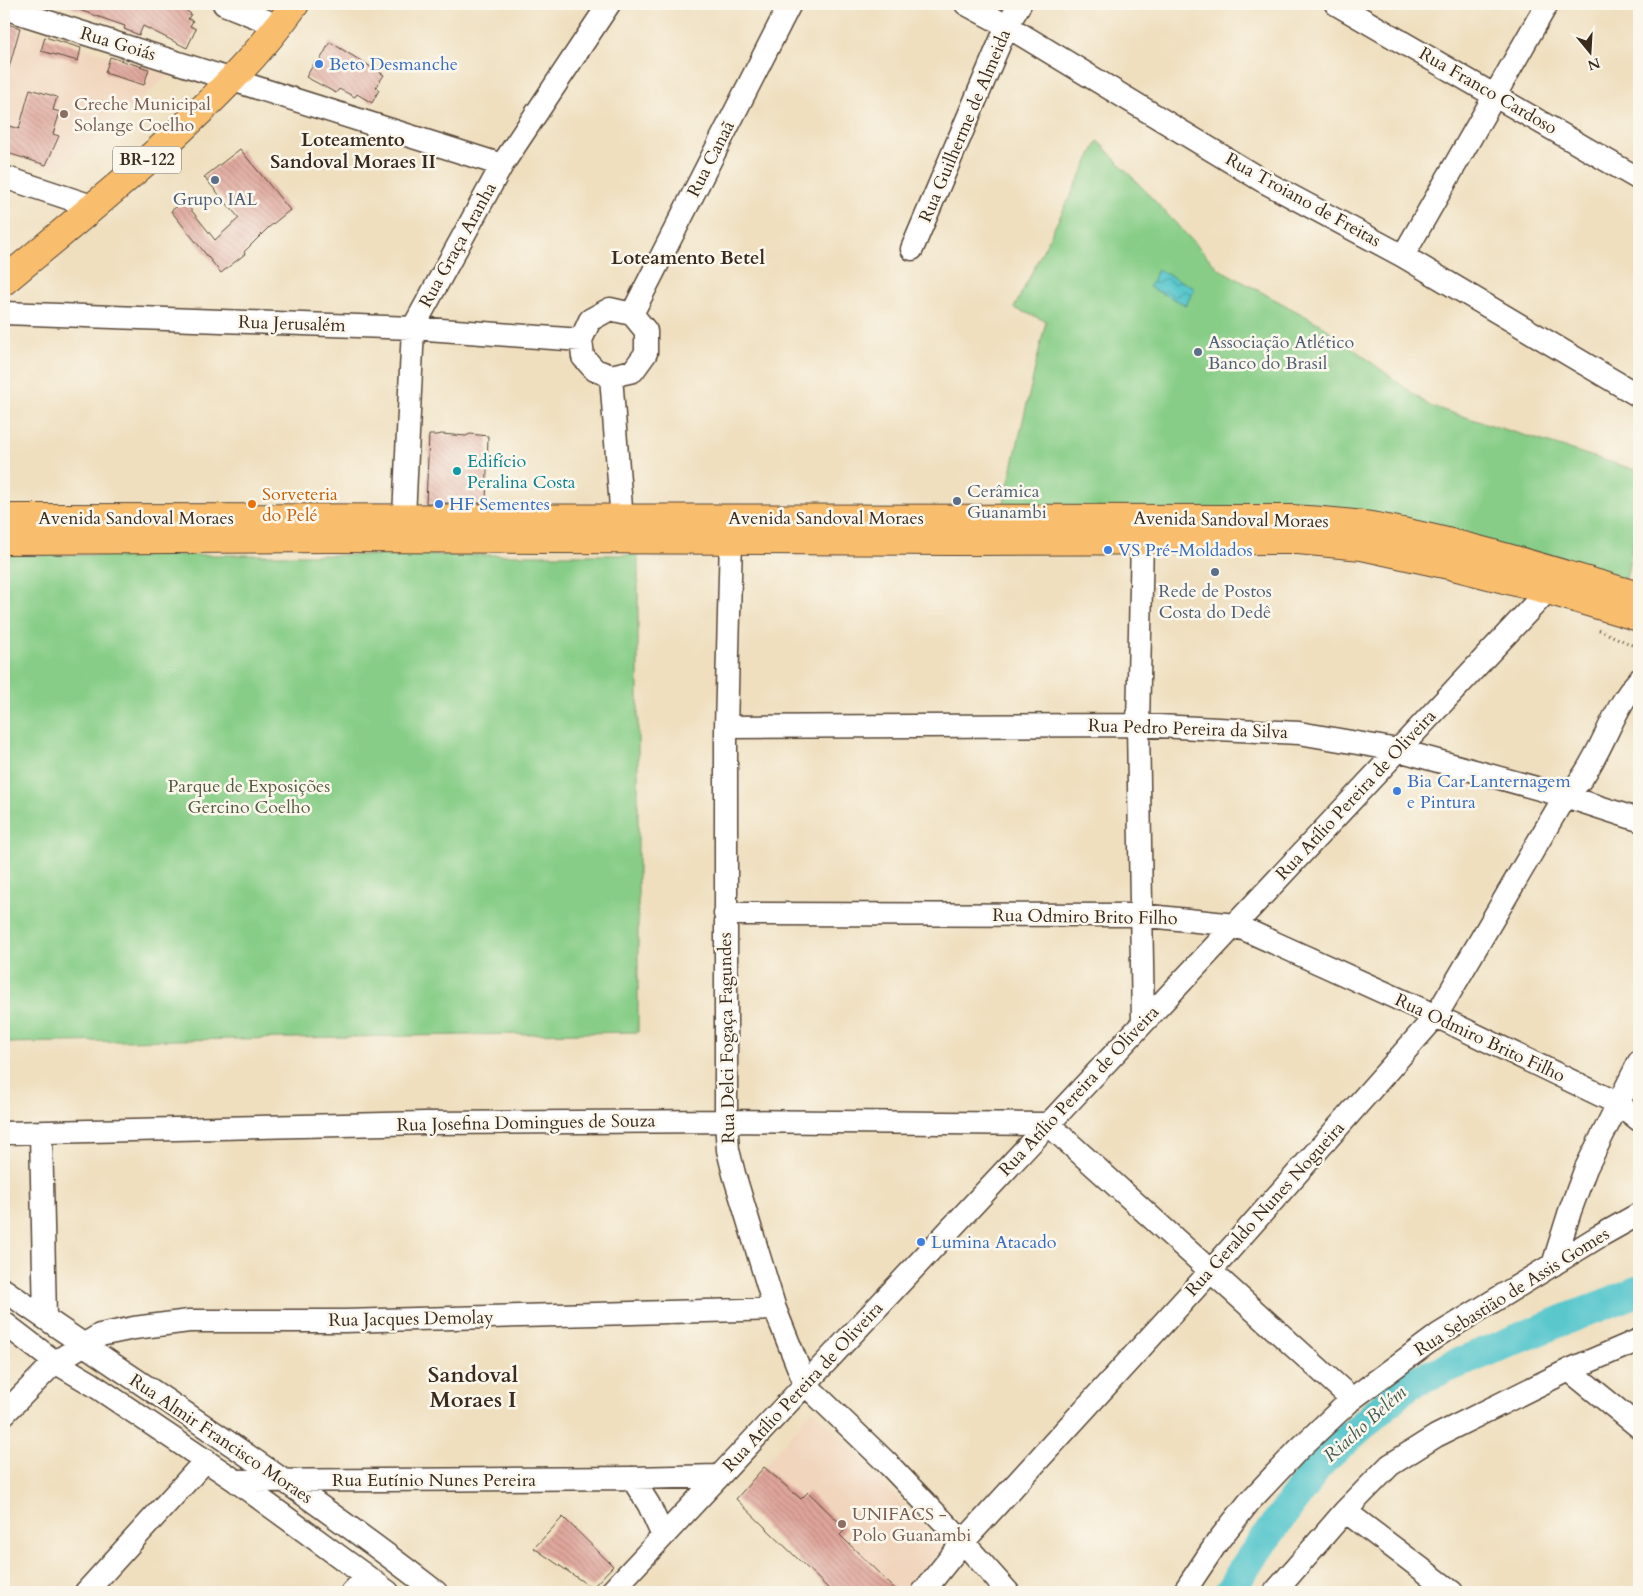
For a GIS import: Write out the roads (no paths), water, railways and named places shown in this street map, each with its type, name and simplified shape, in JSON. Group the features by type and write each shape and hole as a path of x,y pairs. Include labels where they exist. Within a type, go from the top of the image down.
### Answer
{"main road":[{"name":"BR-122","path":"4,281 95,207 201,111 233,80 279,26 295,4"},
{"name":"Avenida Sandoval Moraes","path":"4,540 336,528 404,517 623,529 731,539 1282,518 1331,521 1427,537 1639,596"},
{"name":"Avenida Sandoval Moraes","path":"4,518 336,528 623,529 862,517 984,530 1142,540 1298,540 1362,546 1449,564 1548,590 1639,617"}],"street":[{"path":"224,4 279,26"},
{"name":"Rua Graça Aranha","path":"404,517 413,328 502,165 609,4"},
{"name":"Rua Canaã","path":"632,314 790,4"},
{"name":"Rua Troiano de Freitas","path":"966,4 1008,26 1263,180 1403,256 1639,396"},
{"name":"Rua Guilherme de Almeida","path":"912,249 1008,26 1020,4"},
{"name":"Rua Franco Cardoso","path":"1336,4 1639,179"},
{"path":"1403,256 1547,4"},
{"name":"Rua Goiás","path":"4,8 502,165"},
{"path":"4,178 95,207"},
{"path":"610,309 632,314 646,331 646,353 633,370 611,376 595,370 584,357 581,340 590,320 610,309"},
{"name":"Rua Jerusalém","path":"4,312 413,328 581,340"},
{"path":"611,376 623,529"},
{"name":"Rua Delci Fogaça Fagundes","path":"731,539 726,727 725,914 726,1121 728,1150 734,1174 775,1309 805,1384 890,1466 1008,1592"},
{"path":"1142,540 1138,725 1143,1023"},
{"name":"Rua Atílio Pereira de Oliveira","path":"611,1592 1548,590"},
{"name":"Rua Geraldo Nunes Nogueira","path":"923,1592 963,1542 1210,1272 1436,1016 1565,796 1579,783 1591,764 1615,715 1639,680"},
{"name":"Rua Pedro Pereira da Silva","path":"726,727 1138,725 1299,733 1398,750 1565,796 1639,820"},
{"name":"Rua Odmiro Brito Filho","path":"725,914 1140,915 1234,925 1436,1016 1619,1104 1639,1120"},
{"path":"1553,1265 1586,1168 1639,1062"},
{"name":"Rua Josefina Domingues de Souza","path":"4,1133 426,1124 726,1121 1048,1124"},
{"path":"1048,1124 1352,1399"},
{"path":"41,1132 44,1318"},
{"name":"Rua Sebastião de Assis Gomes","path":"1184,1592 1218,1540 1249,1502 1299,1449 1352,1399 1438,1335 1639,1214"},
{"name":"Rua Almir Francisco Moraes","path":"4,1290 284,1481 387,1554 436,1592"},
{"name":"Rua Jacques Demolay","path":"4,1414 55,1362 100,1336 134,1328 189,1322 344,1321 775,1309"},
{"name":"Rua Almir Francisco Moraes","path":"4,1323 55,1362 92,1384 236,1481 360,1584 388,1592"},
{"path":"1275,1592 1344,1511 1390,1465 1436,1436 1569,1370 1639,1340"},
{"path":"1569,1370 1639,1427"},
{"path":"86,1592 206,1460"},
{"name":"Rua Eutínio Nunes Pereira","path":"236,1481 720,1476"},
{"path":"632,1478 649,1505 663,1536"},
{"path":"1344,1511 1452,1592"}],"water":[{"path":"1158,270 1195,288 1186,305 1149,287"}],"waterway":[{"name":"Riacho Belém","path":"1229,1592 1251,1558 1321,1462 1410,1383 1639,1291"}],"place":[{"name":"Beto Desmanche","path":"319,64"},
{"name":"Creche Municipal Solange Coelho","path":"64,114"},
{"name":"Grupo IAL","path":"215,180"},
{"name":"Associação Atlético Banco do Brasil","path":"1198,352"},
{"name":"Edifício Peralina Costa","path":"457,471"},
{"name":"Cerâmica Guanambi","path":"957,501"},
{"name":"Sorveteria do Pelé","path":"252,504"},
{"name":"HF Sementes","path":"439,504"},
{"name":"VS Pré-Moldados","path":"1108,550"},
{"name":"Rede de Postos Costa do Dedê","path":"1215,572"},
{"name":"Bia Car Lanternagem e Pintura","path":"1397,791"},
{"name":"Lumina Atacado","path":"921,1242"},
{"name":"UNIFACS - Polo Guanambi","path":"842,1524"}],"district":[{"name":"Loteamento Sandoval Moraes II","path":"353,151"},
{"name":"Loteamento Betel","path":"688,258"},
{"name":"Sandoval Moraes I","path":"473,1388"}],"park label":[{"name":"Parque de Exposições Gercino Coelho","path":"249,796"}]}
